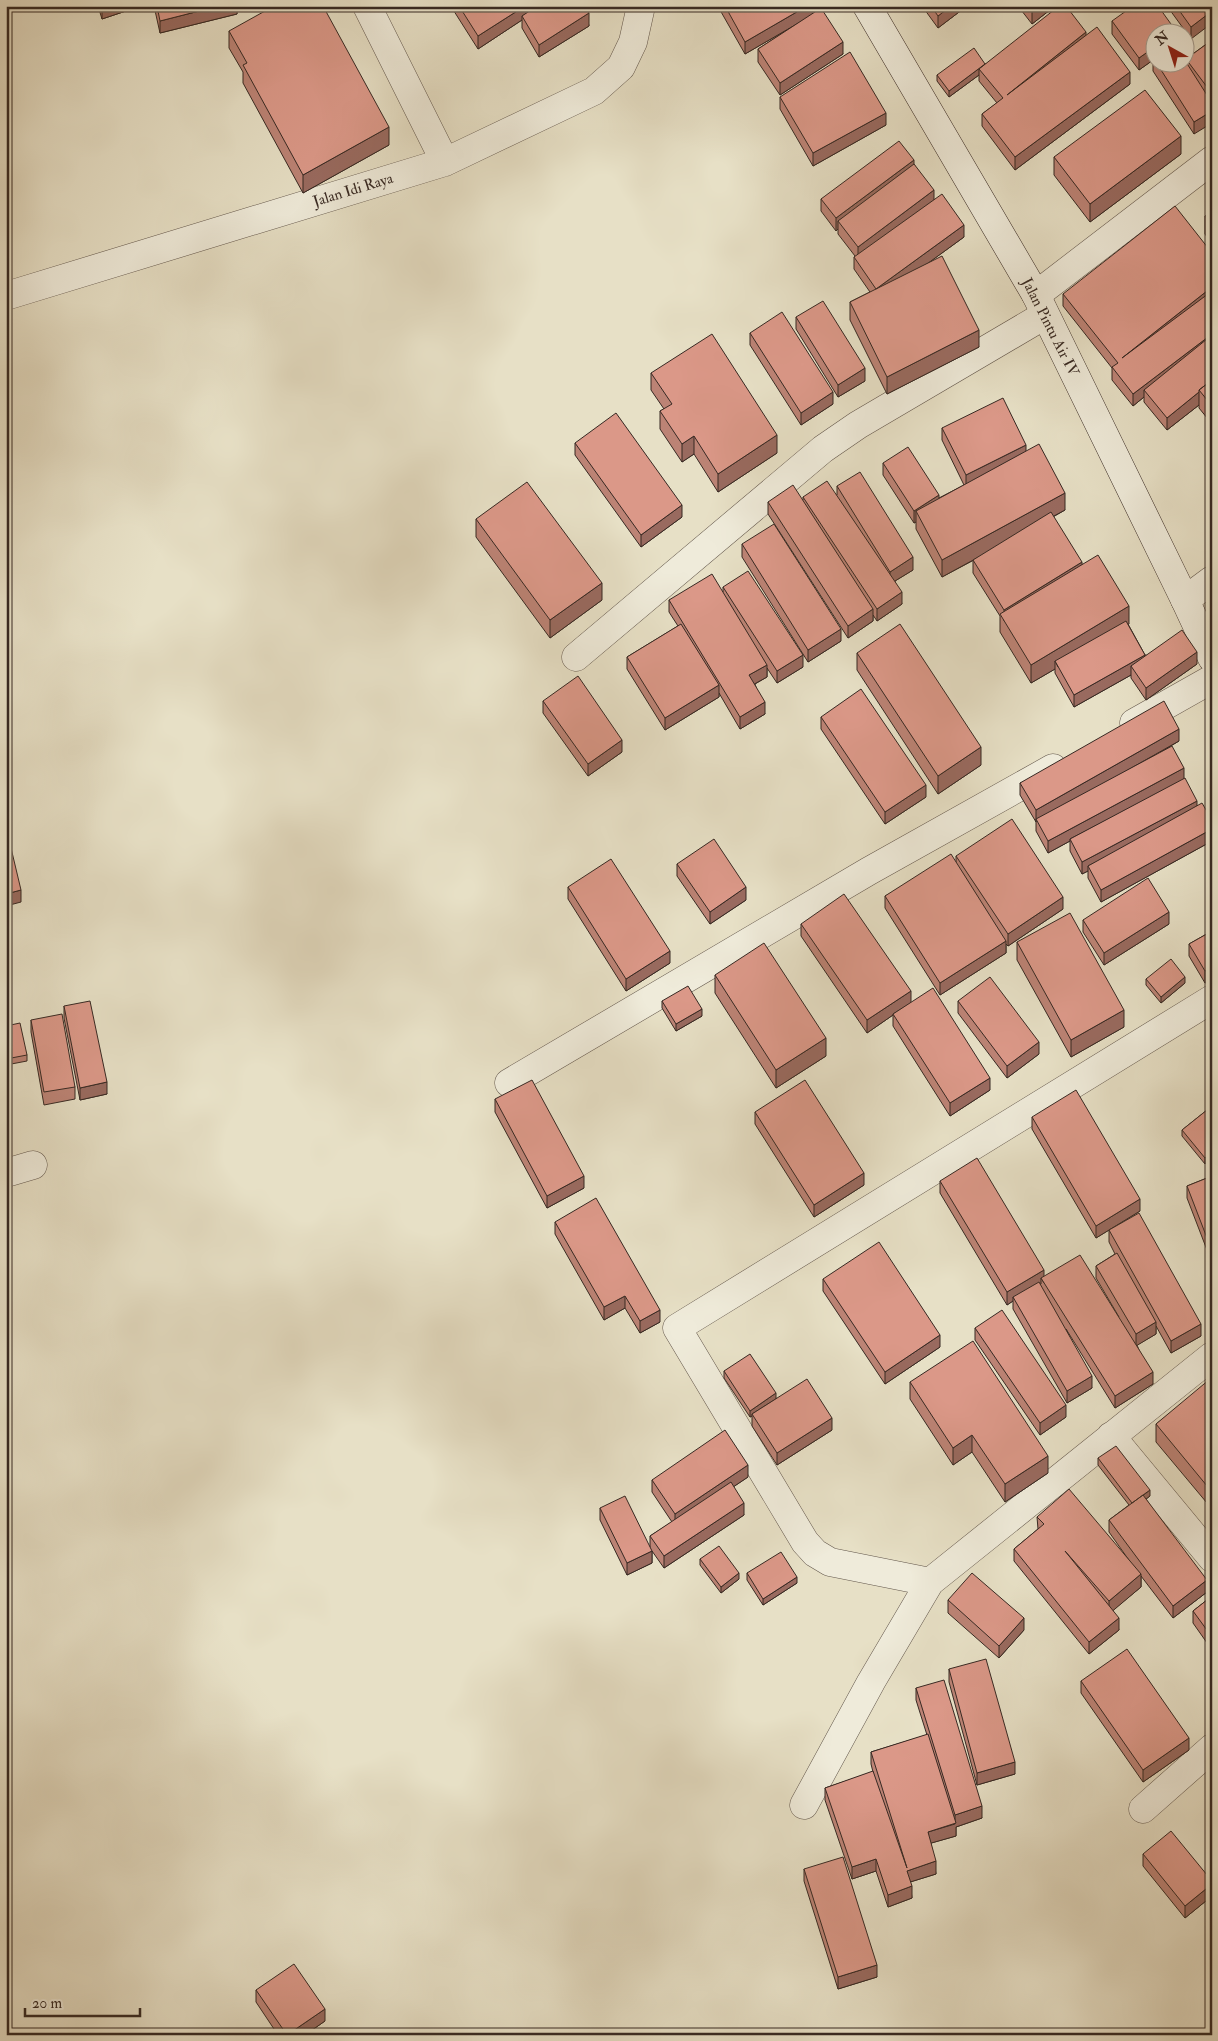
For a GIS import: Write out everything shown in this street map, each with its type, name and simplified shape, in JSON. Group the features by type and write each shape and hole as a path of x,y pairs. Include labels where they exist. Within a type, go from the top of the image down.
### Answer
{"street":[{"path":"367,6 446,162"},
{"name":"Jalan Idi Raya","path":"6,296 446,162 594,91 621,66 633,42 641,6"},
{"name":"Jalan Pintu Air IV","path":"867,6 1040,305 1212,658"},
{"path":"576,657 823,449 1040,305 1212,160"},
{"path":"1185,600 1212,580"},
{"path":"1109,736 1212,679"},
{"path":"509,1083 869,871 1075,756"},
{"path":"930,1582 830,1562 815,1554 805,1542 677,1328 1212,999"},
{"path":"6,1173 33,1165"},
{"path":"804,1805 871,1682 930,1582 1212,1356"},
{"path":"1111,1436 1212,1558"},
{"path":"1143,1810 1212,1748"}],"building":[{"path":"157,6 219,6 160,21"},
{"path":"274,6 323,6 389,127 303,175 243,65 247,63 229,31"},
{"path":"459,6 525,6 478,36"},
{"path":"537,6 585,6 589,13 539,45 522,16"},
{"path":"725,6 807,6 745,42"},
{"path":"931,6 951,6 938,16"},
{"path":"1027,6 1039,6 1032,12"},
{"path":"1059,6 1066,6 1086,32 1007,95 1097,27 1130,72 1015,157 982,114 1003,98 979,69"},
{"path":"1133,6 1158,6 1170,22 1146,22 1146,53 1139,58 1112,21"},
{"path":"1176,6 1212,6 1212,11 1196,23 1187,22"},
{"path":"821,8 843,42 780,83 758,49"},
{"path":"1212,40 1212,83 1207,87 1196,72 1196,52"},
{"path":"974,48 985,64 949,91 937,75"},
{"path":"850,52 886,113 813,153 780,97"},
{"path":"1162,72 1192,72 1212,103 1212,111 1194,122"},
{"path":"1145,90 1181,136 1090,204 1054,157"},
{"path":"899,141 914,160 836,218 821,199"},
{"path":"914,164 934,190 858,247 838,221"},
{"path":"942,194 964,225 876,289 854,257"},
{"path":"1175,206 1212,253 1212,287 1122,358 1212,291 1212,334 1133,394 1112,367 1118,363 1063,294"},
{"path":"1212,211 1212,226 1205,216"},
{"path":"942,256 979,330 887,377 850,302"},
{"path":"823,301 865,368 838,385 796,317"},
{"path":"782,312 833,392 801,413 750,333"},
{"path":"712,334 777,435 718,474 694,436 682,444 660,411 672,404 651,373"},
{"path":"1212,335 1212,380 1167,418 1144,390"},
{"path":"1212,380 1212,406 1199,390"},
{"path":"1003,398 1026,445 966,475 942,428"},
{"path":"616,413 682,505 641,535 575,443"},
{"path":"1039,444 1065,493 942,560 916,511"},
{"path":"908,447 939,495 914,511 883,463"},
{"path":"860,472 913,557 890,572 837,486"},
{"path":"827,481 902,592 877,609 803,497"},
{"path":"527,482 602,583 550,620 476,519"},
{"path":"793,485 873,609 848,626 768,502"},
{"path":"1051,512 1082,562 1004,610 973,560"},
{"path":"774,524 841,629 808,650 742,544"},
{"path":"1098,555 1129,606 1031,665 1000,614"},
{"path":"748,571 803,655 777,671 723,587"},
{"path":"712,574 767,665 749,675 765,702 740,717 669,600"},
{"path":"1126,621 1145,655 1074,695 1055,661"},
{"path":"681,624 719,685 665,718 627,657"},
{"path":"900,624 981,747 938,776 857,653"},
{"path":"1182,630 1197,652 1146,688 1131,666"},
{"path":"578,676 622,740 588,764 543,701"},
{"path":"861,689 926,785 885,812 821,717"},
{"path":"1164,701 1179,729 1036,810 1020,783"},
{"path":"1172,746 1184,768 1048,841 1036,819"},
{"path":"1185,778 1197,801 1082,862 1070,839"},
{"path":"1202,803 1212,820 1212,829 1101,890 1088,866"},
{"path":"1012,819 1063,897 1008,934 956,856"},
{"path":"6,827 21,890 6,894"},
{"path":"714,839 746,887 710,912 677,864"},
{"path":"951,854 1006,941 940,983 885,896"},
{"path":"611,859 670,951 626,979 568,887"},
{"path":"1148,878 1169,912 1104,953 1083,920"},
{"path":"844,894 911,991 867,1020 801,924"},
{"path":"1070,913 1124,1010 1071,1040 1017,942"},
{"path":"1212,931 1212,967 1205,971 1189,944"},
{"path":"764,943 826,1038 776,1070 715,975"},
{"path":"1171,959 1185,977 1161,997 1146,979"},
{"path":"990,977 1039,1042 1007,1066 958,1001"},
{"path":"688,986 702,1009 676,1024 662,1001"},
{"path":"933,988 990,1078 950,1103 893,1014"},
{"path":"90,1001 107,1082 80,1088 64,1006"},
{"path":"62,1014 75,1087 44,1092 31,1020"},
{"path":"20,1023 27,1055 6,1059 6,1026"},
{"path":"532,1080 584,1176 547,1196 495,1099"},
{"path":"805,1080 864,1173 814,1205 755,1112"},
{"path":"1076,1090 1140,1199 1096,1226 1032,1117"},
{"path":"1212,1106 1212,1152 1205,1158 1182,1130"},
{"path":"977,1158 1044,1270 1007,1292 940,1181"},
{"path":"1212,1176 1212,1251 1187,1186"},
{"path":"596,1198 660,1310 640,1321 625,1296 604,1307 555,1222"},
{"path":"1139,1213 1201,1324 1171,1341 1109,1230"},
{"path":"879,1242 940,1335 885,1372 823,1279"},
{"path":"1117,1253 1156,1322 1136,1334 1096,1266"},
{"path":"1080,1255 1153,1372 1115,1396 1041,1278"},
{"path":"1039,1282 1092,1376 1067,1391 1013,1297"},
{"path":"1002,1310 1066,1405 1040,1423 975,1328"},
{"path":"973,1341 1048,1456 1005,1484 972,1435 953,1448 910,1382"},
{"path":"750,1354 776,1393 750,1411 724,1371"},
{"path":"807,1379 832,1418 777,1453 752,1414"},
{"path":"1210,1379 1212,1381 1212,1492 1156,1424"},
{"path":"725,1430 748,1465 675,1514 652,1480"},
{"path":"1116,1446 1150,1490 1132,1503 1098,1458"},
{"path":"731,1482 744,1503 664,1556 650,1536"},
{"path":"1069,1489 1141,1574 1109,1601 1065,1551 1119,1618 1089,1642 1014,1549 1044,1524 1037,1517"},
{"path":"1143,1495 1207,1580 1173,1606 1109,1520"},
{"path":"625,1496 652,1551 627,1563 600,1508"},
{"path":"719,1546 739,1573 721,1587 700,1559"},
{"path":"781,1552 797,1577 763,1599 747,1573"},
{"path":"972,1573 1024,1618 999,1646 948,1600"},
{"path":"1212,1596 1212,1637 1193,1611"},
{"path":"1127,1649 1189,1738 1143,1770 1081,1681"},
{"path":"986,1659 1015,1762 977,1773 949,1669"},
{"path":"944,1680 982,1806 955,1815 916,1688"},
{"path":"928,1734 956,1823 928,1832 936,1861 907,1871 912,1886 888,1895 876,1859 852,1867 825,1788 873,1771 907,1868 871,1752"},
{"path":"1171,1831 1212,1881 1212,1884 1185,1906 1143,1854"},
{"path":"843,1857 877,1965 838,1977 804,1869"},
{"path":"294,1964 325,2009 287,2035 256,1990"}]}
